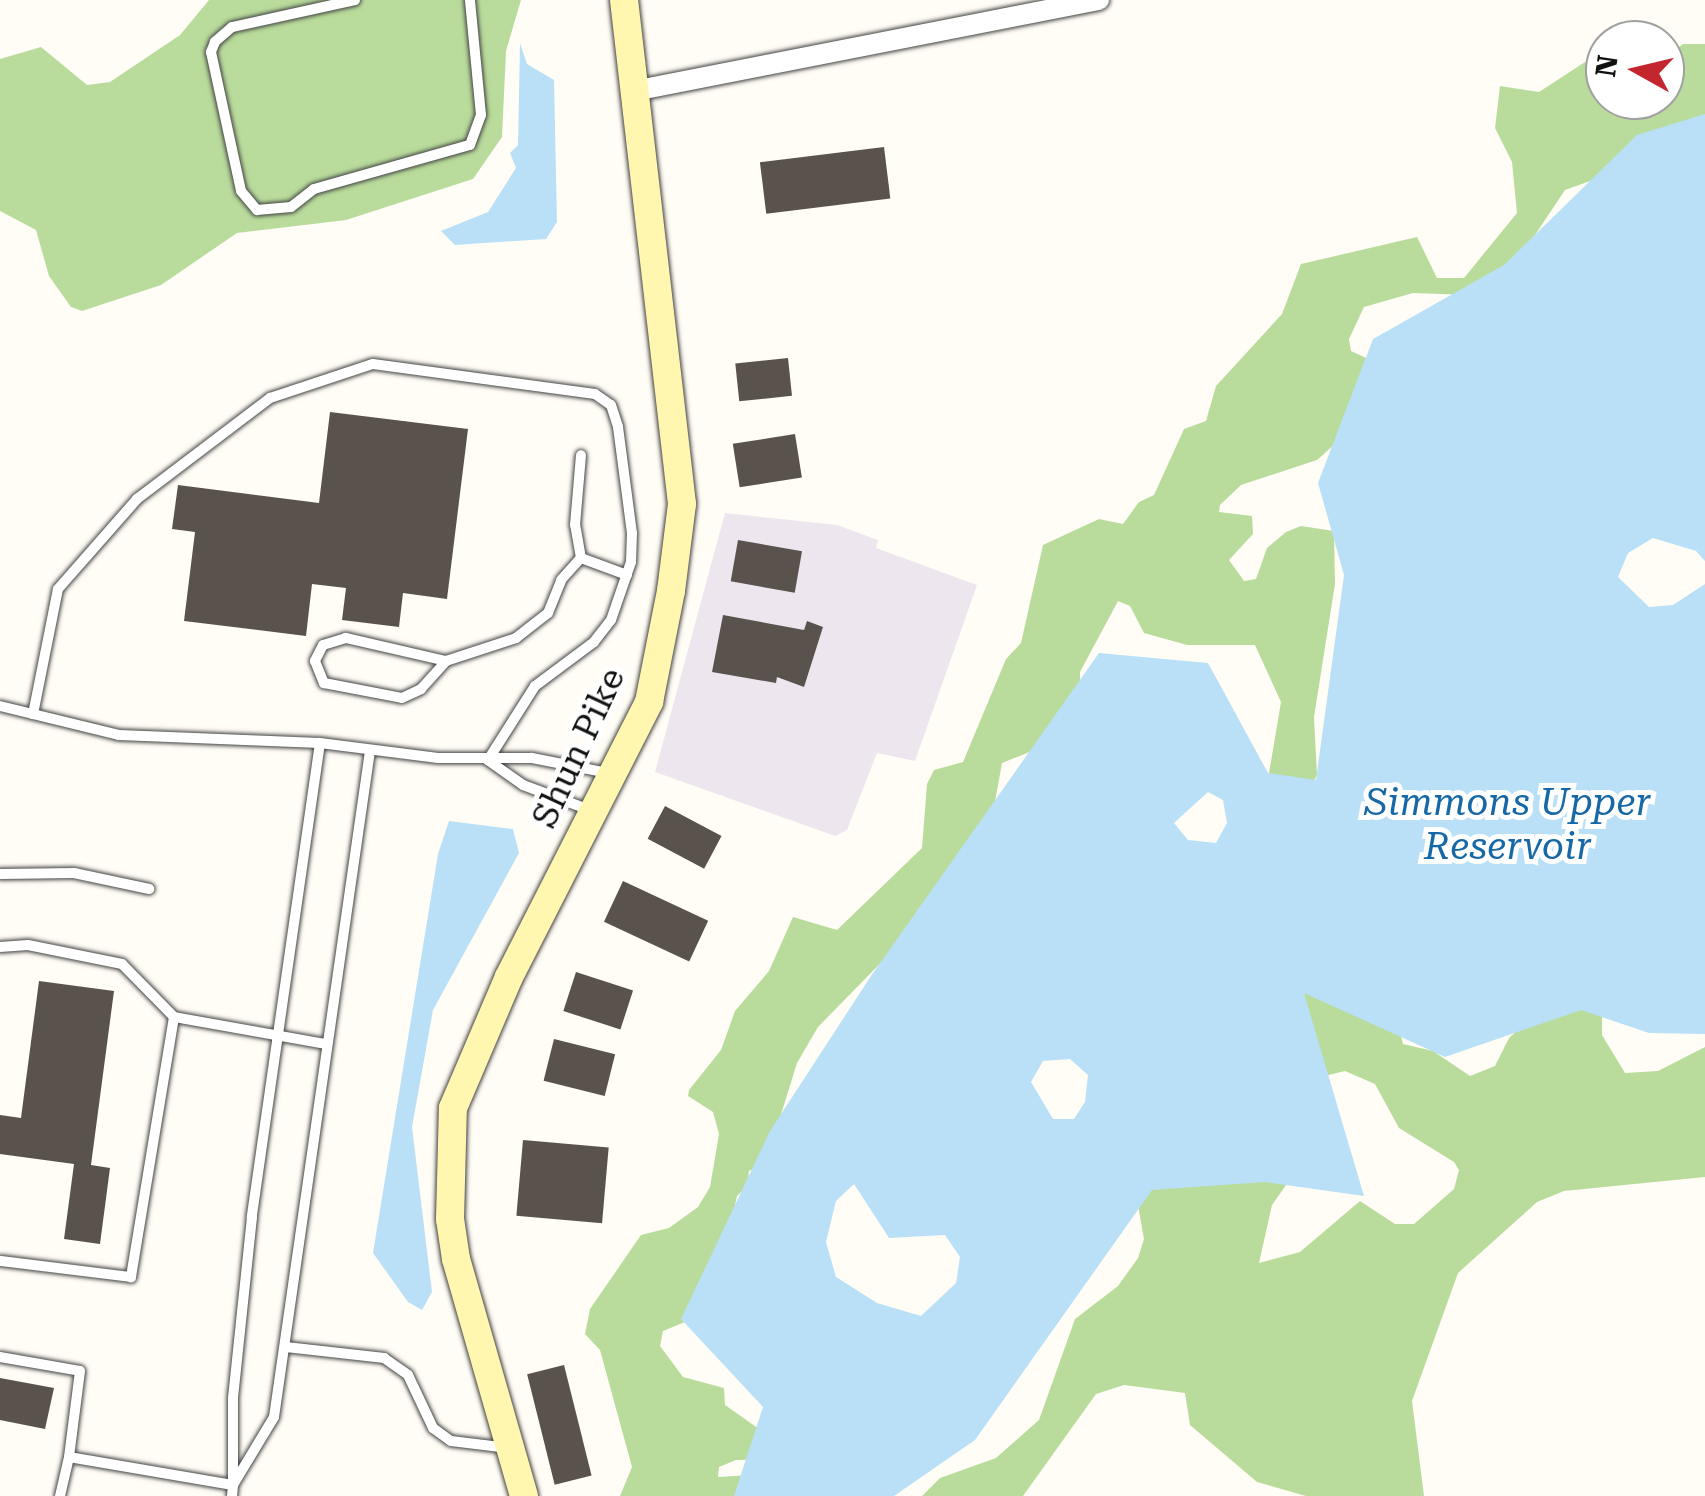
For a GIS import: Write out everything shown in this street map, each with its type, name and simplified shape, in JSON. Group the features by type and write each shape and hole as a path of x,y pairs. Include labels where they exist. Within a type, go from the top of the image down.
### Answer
{"main road":[{"name":"Shun Pike","path":"524,1496 456,1259 450,1219 453,1108 509,977 596,812 648,702 660,658 682,504 624,0"}],"street":[{"path":"634,91 1099,0"}],"lane":[{"path":"356,0 232,27 215,42 211,52 241,190 258,210 290,208 314,189 470,144 481,115 470,0"},
{"path":"33,714 58,589 137,498 270,398 373,364 595,394 611,406 631,498 627,575 611,620 594,642 535,686 488,760"},
{"path":"581,455 575,525 581,558"},
{"path":"581,558 627,575"},
{"path":"446,661 346,638 323,645 315,661 324,683 402,698 420,688 446,661 516,638 548,614 561,580 581,558"},
{"path":"0,706 119,735 320,742 370,752 488,760 532,758 613,774"},
{"path":"233,1490 233,1398 277,1034 320,742"},
{"path":"233,1490 274,1417 370,752"},
{"path":"488,760 524,785 596,812"},
{"path":"0,874 74,874 149,889"},
{"path":"0,947 28,944 122,964 174,1018 326,1044"},
{"path":"0,1260 130,1277 174,1018"},
{"path":"286,1347 384,1358 408,1375 442,1435 475,1447 510,1448"},
{"path":"0,1357 80,1371 60,1496"},
{"path":"69,1458 233,1490"}],"shaded area":[{"path":"725,513 837,525 878,540 876,548 977,585 915,761 877,753 847,830 835,836 655,772"}],"green space":[{"path":"209,0 521,0 506,51 502,137 473,179 346,220 237,233 161,285 82,311 71,307 49,276 36,230 0,211 0,59 41,47 87,85 110,82 180,35"},
{"path":"1685,44 1705,44 1705,140 1565,190 1519,259 1469,295 1413,293 1364,307 1349,339 1351,351 1375,362 1343,437 1317,460 1241,485 1220,505 1219,512 1252,516 1253,534 1229,560 1244,581 1256,579 1267,548 1286,532 1301,526 1334,531 1335,584 1314,717 1317,775 1307,795 1266,791 1281,702 1255,645 1187,645 1144,633 1130,606 1118,601 1080,672 1080,706 1067,737 1002,763 994,807 910,933 818,1027 797,1063 766,1163 749,1171 747,1186 737,1196 712,1311 663,1331 660,1346 683,1377 724,1388 725,1405 800,1458 736,1460 719,1467 718,1477 750,1475 734,1496 620,1496 632,1467 600,1350 585,1334 590,1309 641,1235 669,1228 698,1207 710,1187 719,1134 713,1112 688,1096 689,1090 721,1050 735,1011 769,971 793,917 837,930 922,848 927,784 934,770 963,762 1006,659 1021,643 1043,545 1099,519 1123,524 1139,502 1154,495 1184,429 1206,421 1216,386 1282,314 1301,264 1417,237 1437,278 1464,278 1517,213 1512,162 1495,128 1500,86 1539,92 1585,62 1585,120 1685,120"},
{"path":"1317,969 1395,1012 1403,1044 1433,1051 1470,1076 1495,1066 1509,1038 1529,1020 1602,996 1602,1035 1625,1073 1658,1071 1705,1047 1705,1177 1564,1191 1537,1202 1458,1273 1412,1401 1424,1496 1306,1496 1257,1482 1190,1425 1185,1393 1124,1385 1096,1394 1023,1496 922,1496 940,1478 996,1458 1039,1420 1075,1319 1118,1286 1138,1258 1144,1239 1138,1205 1152,1181 1305,1158 1272,1205 1259,1263 1300,1252 1360,1201 1395,1224 1414,1224 1454,1189 1459,1170 1454,1162 1399,1128 1375,1084 1345,1071 1320,1077 1304,994"}],"water":[{"path":"520,43 527,64 554,80 557,222 546,239 455,245 441,231 488,212 516,168 510,153 518,145"},
{"name":"Simmons Upper Reservoir","path":"1705,114 1705,561 1696,551 1653,538 1628,553 1618,577 1649,607 1673,605 1705,584 1705,1034 1649,1033 1581,1010 1445,1057 1304,993 1364,1196 1264,1182 1152,1190 975,1440 894,1496 734,1496 763,1407 681,1319 770,1131 871,976 1099,653 1208,663 1268,773 1316,780 1344,575 1318,483 1373,339 1504,265 1637,135","holes":["1208,792 1223,800 1227,823 1216,843 1188,840 1174,823","1070,1059 1088,1075 1085,1102 1074,1119 1053,1119 1031,1082 1043,1061","854,1184 889,1238 945,1235 960,1257 956,1283 921,1316 877,1303 836,1277 826,1242 836,1201"]},
{"path":"449,821 513,829 519,853 433,1010 412,1127 432,1292 422,1310 408,1302 373,1253 438,854"}],"building":[{"path":"884,147 890,199 766,214 760,162"},
{"path":"788,358 792,396 739,401 735,364"},
{"path":"330,412 468,429 447,599 403,593 399,627 342,620 346,588 312,584 306,636 184,621 195,532 172,529 178,485 319,503"},
{"path":"795,434 802,477 740,487 733,444"},
{"path":"738,540 802,551 795,593 731,581"},
{"path":"723,615 804,630 807,621 823,627 804,687 777,677 776,683 712,672"},
{"path":"665,806 722,836 704,869 648,839"},
{"path":"623,881 708,921 689,962 604,922"},
{"path":"576,972 633,991 620,1030 563,1011"},
{"path":"39,981 114,991 91,1165 110,1168 100,1244 64,1239 74,1164 0,1154 0,1115 21,1118"},
{"path":"554,1039 615,1054 605,1096 544,1081"},
{"path":"523,1140 609,1147 602,1223 516,1216"},
{"path":"564,1365 592,1476 555,1485 527,1374"},
{"path":"0,1378 54,1388 45,1429 0,1420"}]}
